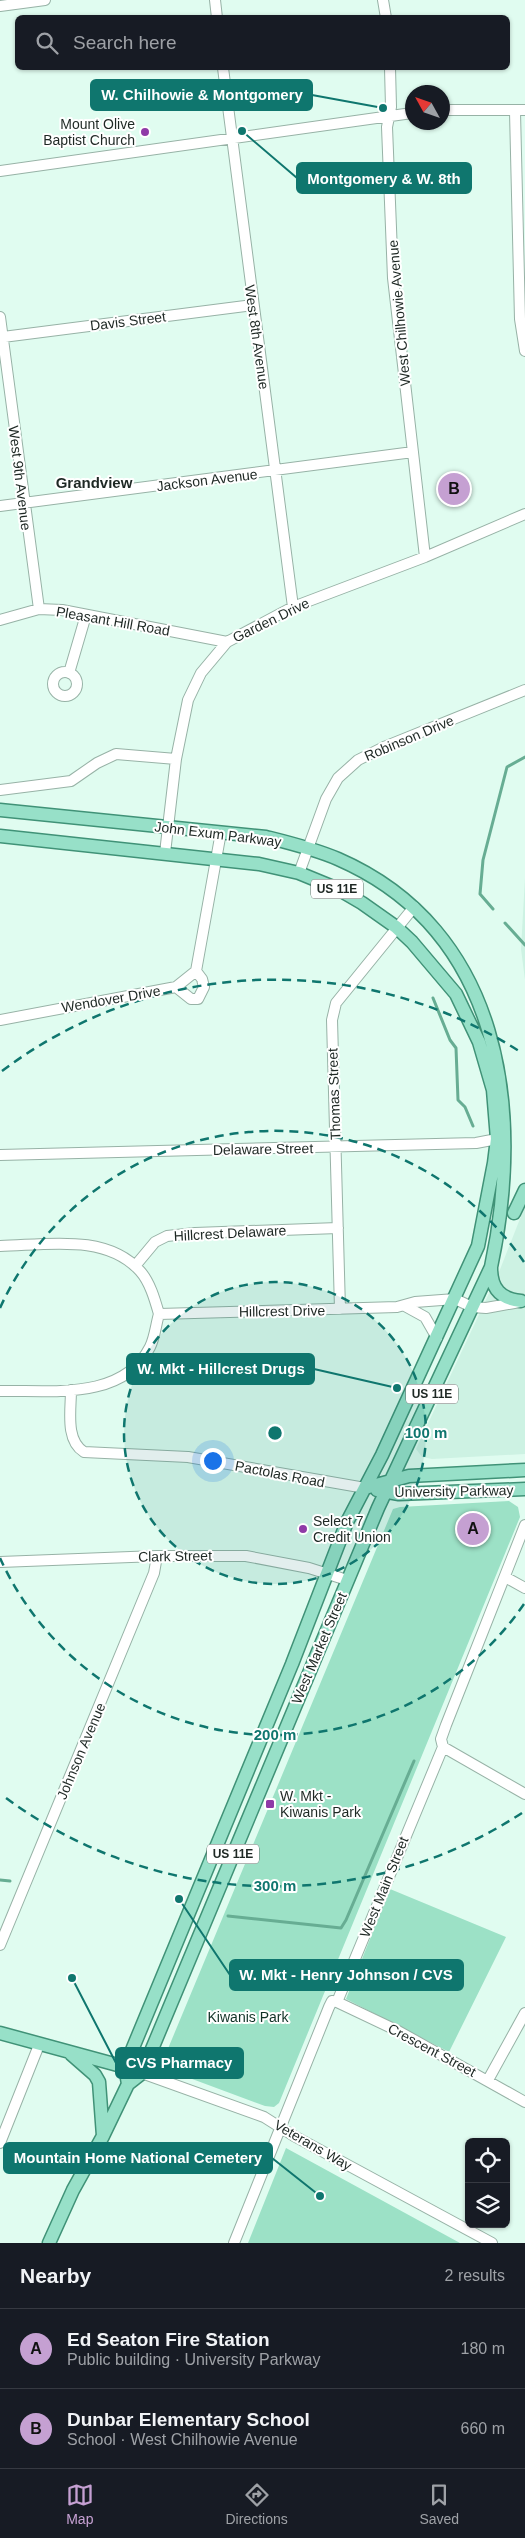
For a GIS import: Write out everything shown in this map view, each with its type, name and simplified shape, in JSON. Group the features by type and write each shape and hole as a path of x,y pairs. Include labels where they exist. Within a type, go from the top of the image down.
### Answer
{"main road":[{"name":"John Exum Parkway","path":"0,810 266,837 307,847 363,871 414,907 462,957 486,996 503,1036"},
{"name":"John Exum Parkway","path":"0,836 259,864 298,873 346,894 396,927 428,960 456,994 468,1016 485,1061 493,1090 497,1138 488,1202 478,1246 454,1299"},
{"name":"Delaware Street","path":"497,1138 517,1138"},
{"name":"US 11E","path":"491,1267 506,1228 516,1174"},
{"path":"506,1228 525,1190"},
{"name":"West Market Street","path":"49,2243 73,2190 103,2136 128,2084 142,2073 347,1580 388,1486 491,1267"},
{"path":"491,1267 491,1280 498,1293 507,1300 523,1301"},
{"name":"West Market Street","path":"125,2067 292,1664 347,1522 437,1338 454,1299"},
{"name":"University Parkway","path":"365,1488 388,1486 409,1476 525,1470"},
{"name":"University Parkway","path":"388,1486 399,1494 525,1489"},
{"path":"0,2033 125,2067 128,2084"},
{"path":"69,2052 98,2079 101,2093 103,2136"}],"street":[{"path":"0,6 45,0"},
{"path":"215,0 217,15"},
{"path":"383,0 386,15"},
{"name":"West 8th Avenue","path":"223,70 293,607"},
{"name":"West Chilhowie Avenue","path":"390,70 388,126 393,278 425,557"},
{"path":"450,110 520,111 522,319 525,351"},
{"path":"0,171 232,140 405,114"},
{"name":"Davis Street","path":"3,337 253,305"},
{"name":"West 9th Avenue","path":"0,317 23,504 39,609"},
{"name":"Jackson Avenue","path":"0,506 414,452"},
{"name":"Garden Drive","path":"165,853 170,827 176,759 188,700 201,673 227,642 293,607 425,557 525,514"},
{"name":"Pleasant Hill Road","path":"0,620 39,609 62,610 227,642"},
{"path":"69,673 86,614"},
{"name":"Robinson Drive","path":"298,873 307,847 338,778 358,760 384,747 525,690"},
{"path":"0,790 72,781 97,763 116,754 176,759"},
{"path":"176,988 191,999 198,999 204,987 202,979 196,971 218,859 221,832"},
{"name":"Thomas Street","path":"340,1309 332,1020 336,1003 414,907"},
{"name":"Wendover Drive","path":"0,1020 176,988 196,971"},
{"name":"Delaware Street","path":"0,1155 476,1143 497,1138"},
{"name":"Hillcrest Delaware","path":"135,1266 155,1242 167,1236 195,1233 338,1228"},
{"path":"0,1246 82,1245 104,1247 123,1256 141,1272 152,1292 159,1314 150,1346 138,1365 122,1377 100,1386 71,1390 0,1391"},
{"name":"Hillcrest Drive","path":"159,1314 405,1306 416,1302 454,1299 472,1307 486,1308 523,1301"},
{"path":"405,1306 425,1317 437,1338"},
{"name":"Pactolas Road","path":"71,1390 72,1435 75,1444 84,1452 188,1457 365,1488"},
{"name":"West Main Street","path":"234,2243 329,2007 332,2001 337,2002 443,1747 441,1738 525,1525"},
{"name":"Clark Street","path":"0,1562 157,1556 246,1556 327,1573 347,1580"},
{"name":"Johnson Avenue","path":"0,1945 154,1573 157,1556"},
{"path":"505,1577 525,1588"},
{"path":"443,1747 525,1794"},
{"name":"Crescent Street","path":"337,2002 398,2031 525,2102"},
{"path":"488,2080 525,2013"},
{"path":"0,2143 39,2044"},
{"name":"Veterans Way","path":"125,2067 243,2109 280,2126 294,2136 492,2243"}],"shaded area":[{"path":"525,878 525,980 521,949"},
{"path":"525,1206 525,1454 432,1459 422,1457 416,1449 499,1272"}],"green space":[{"name":"Kiwanis Park","path":"509,1501 518,1507 520,1517 279,2103 274,2107 265,2106 168,2070 164,2059 167,2051 393,1509 400,1507"},
{"path":"390,1889 506,1937 449,2052 346,1999"},
{"path":"286,2148 460,2243 248,2243"}],"waterway":[{"path":"493,909 480,894 483,860 507,767 525,757"},
{"path":"505,923 525,945"},
{"path":"433,998 450,1040 456,1048 458,1100 465,1107 473,1126"},
{"path":"228,1916 341,1928 414,1761"},
{"path":"0,1880 10,1881"}],"place":[{"name":"W. Chilhowie & Montgomery","path":"383,108"},
{"name":"Montgomery & W. 8th","path":"242,131"},
{"name":"Mount Olive Baptist Church","path":"145,132"},
{"name":"Dunbar Elementary School","path":"454,489"},
{"name":"W. Mkt - Hillcrest Drugs","path":"397,1388"},
{"name":"Select 7 Credit Union","path":"303,1529"},
{"name":"Ed Seaton Fire Station","path":"473,1529"},
{"name":"W. Mkt - Kiwanis Park","path":"270,1804"},
{"name":"W. Mkt - Henry Johnson / CVS","path":"179,1899"},
{"name":"CVS Pharmacy","path":"72,1978"},
{"name":"Mountain Home National Cemetery","path":"320,2196"}],"district":[{"name":"Grandview","path":"94,483"}]}
